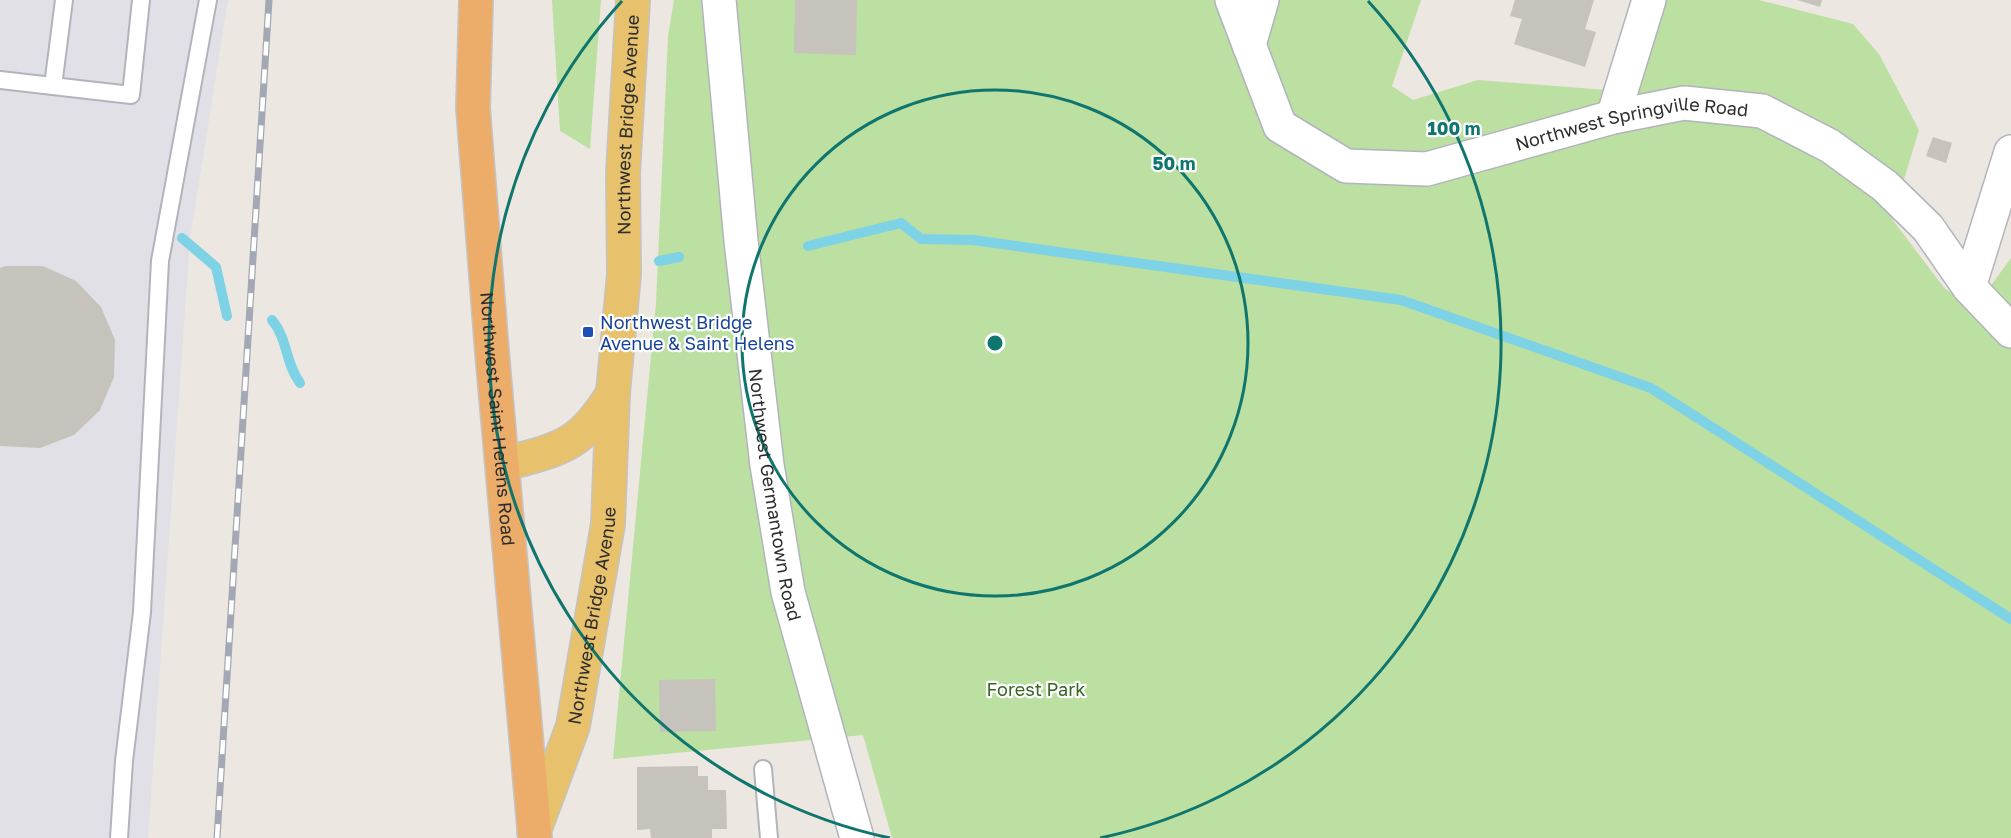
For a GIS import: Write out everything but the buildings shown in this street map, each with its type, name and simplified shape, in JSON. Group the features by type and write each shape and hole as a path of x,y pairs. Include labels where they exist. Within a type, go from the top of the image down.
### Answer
{"highway":[{"name":"Northwest Saint Helens Road","path":"476,0 473,108 492,352 504,464 535,834"}],"main road":[{"name":"Northwest Bridge Avenue","path":"535,834 573,726 608,524 613,393 624,274 623,174 633,0"},
{"name":"Northwest Bridge Avenue","path":"504,464 546,453 569,444 596,422 613,393"}],"street":[{"name":"Northwest Germantown Road","path":"719,0 741,241 771,488 788,592 857,838"},
{"name":"Northwest Springville Road","path":"1232,0 1280,126 1346,166 1427,169 1613,117 1684,103 1762,111 1830,146 1885,186 1928,228 1969,287 2011,331"},
{"path":"1249,45 1262,0"},
{"path":"1613,117 1649,0"},
{"path":"1969,287 2011,152"}],"lane":[{"path":"53,86 64,0"},
{"path":"0,80 131,95 141,0"},
{"path":"120,838 124,761 142,612 160,261 208,0"},
{"path":"763,769 769,838"}],"shaded area":[{"path":"0,0 228,0 190,239 148,838 0,838"}],"green space":[{"path":"552,0 601,0 590,149 560,131"},
{"name":"Forest Park","path":"674,0 1421,0 1392,86 1413,100 1478,80 1631,92 1667,0 1759,0 1853,24 1879,54 1919,130 1892,219 1945,289 1976,306 2011,258 2011,838 892,838 863,735 613,759 656,303 668,36"}],"waterway":[{"path":"808,246 901,223 921,239 973,240 1401,300 1651,388 2011,619"},
{"path":"182,238 216,267 227,316"},
{"path":"659,261 679,257"},
{"path":"272,320 281,335 300,383"}],"railway":[{"path":"217,838 269,0"}],"place":[{"name":"Northwest Bridge Avenue & Saint Helens","path":"588,332"}]}
